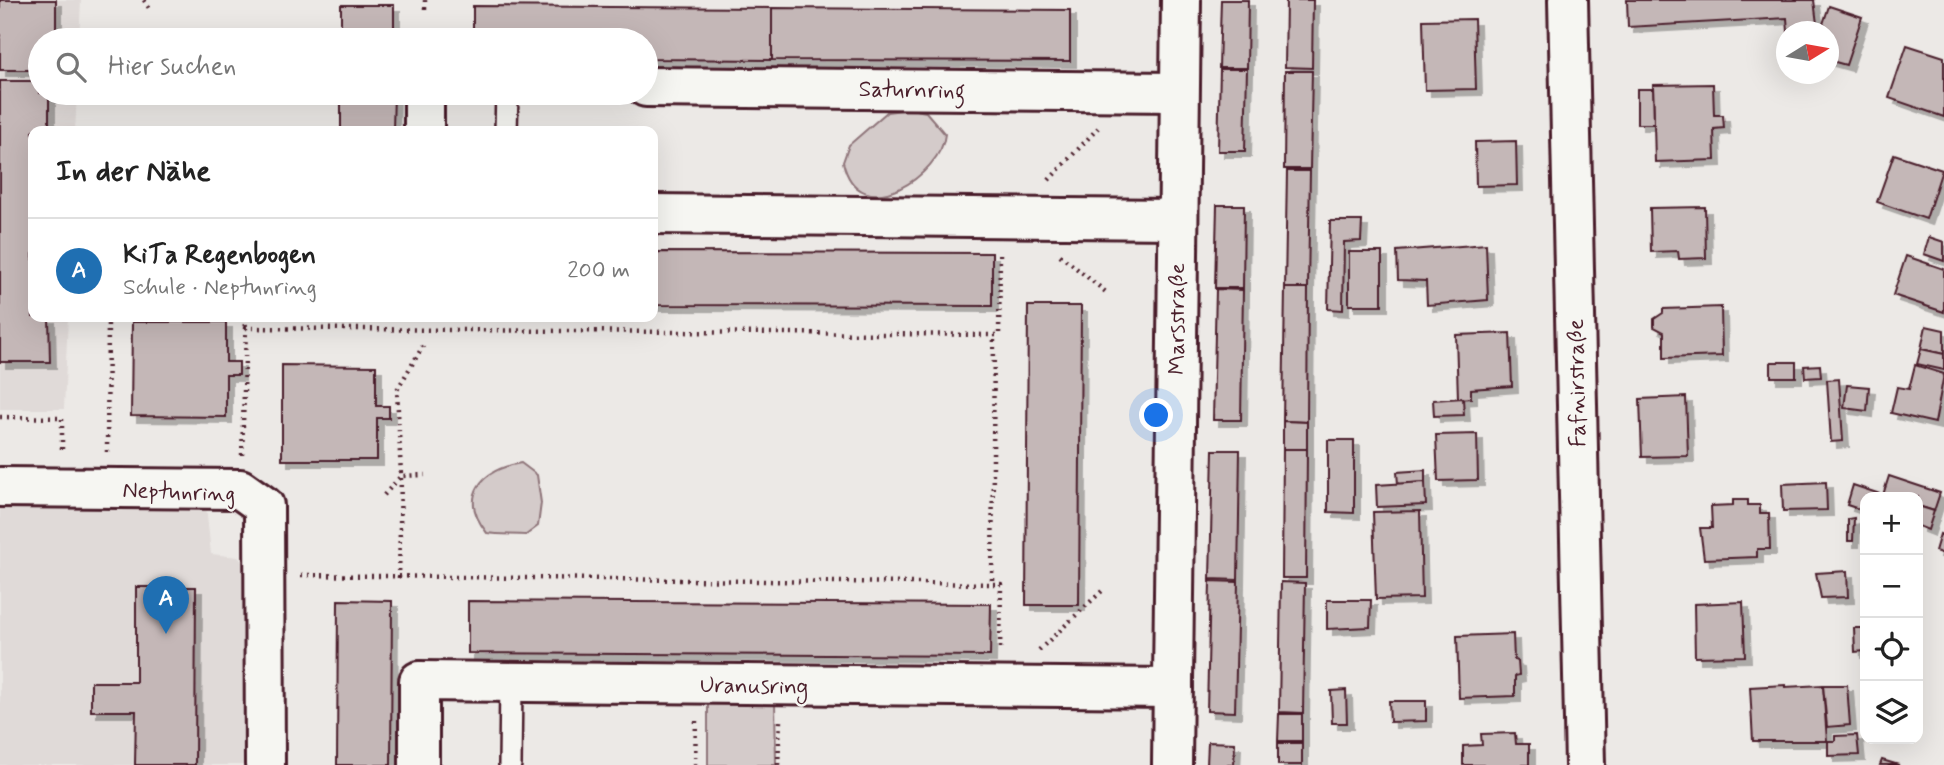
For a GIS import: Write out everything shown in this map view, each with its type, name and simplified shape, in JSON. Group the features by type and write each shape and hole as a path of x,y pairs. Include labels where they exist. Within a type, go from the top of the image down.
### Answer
{"street":[{"name":"Marsstraße","path":"1172,765 1181,0"},
{"name":"Fafnirstraße","path":"1567,0 1585,765"},
{"name":"Saturnring","path":"658,87 1179,92"},
{"path":"424,105 424,126"},
{"path":"658,214 1177,219"},
{"name":"Neptunring","path":"0,487 240,489 264,506 265,765"},
{"name":"Uranusring","path":"419,765 419,681 1173,688"}],"lane":[{"path":"506,126 507,105"},
{"path":"510,765 511,682"}],"path":[{"path":"144,0 149,8"},
{"path":"425,0 425,9"},
{"path":"246,328 999,335 1007,218 1099,127"},
{"path":"106,488 108,322"},
{"path":"240,489 245,322"},
{"path":"992,584 994,335"},
{"path":"399,578 401,475 397,390 423,346"},
{"path":"0,417 62,418 62,488"},
{"path":"384,495 401,475 425,475"},
{"path":"265,575 1001,584 1000,687"},
{"path":"1000,687 1104,589"},
{"path":"695,765 696,684"},
{"path":"778,765 782,685"}],"shaded area":[{"path":"0,0 81,0 80,28 28,28 28,105 76,105 75,126 28,126 28,322 68,322 64,409 0,409"},
{"path":"910,109 926,112 945,134 940,150 916,179 899,189 882,194 865,192 852,182 843,162 849,145 887,112"},
{"path":"521,463 537,475 541,503 538,526 526,535 487,533 474,508 478,487 495,471"},
{"path":"0,496 206,505 211,554 238,557 244,563 244,765 0,765"},
{"path":"775,701 776,765 708,765 708,702"}],"building":[{"path":"0,0 56,0 56,28 28,28 28,70 0,70"},
{"path":"1221,0 1248,0 1247,68 1219,68"},
{"path":"1286,0 1313,0 1312,68 1285,67"},
{"path":"1627,0 1814,0 1817,21 1787,21 1787,18 1628,27"},
{"path":"341,5 394,5 394,28 341,28"},
{"path":"473,6 772,8 772,60 658,59 658,28 473,28"},
{"path":"1829,6 1862,17 1846,65 1839,63 1839,21 1824,21"},
{"path":"772,8 1070,10 1070,61 772,60"},
{"path":"1474,19 1476,89 1425,90 1423,20"},
{"path":"1907,45 1944,57 1944,117 1889,98"},
{"path":"1220,69 1247,69 1245,151 1218,151"},
{"path":"1285,71 1312,71 1310,169 1284,169"},
{"path":"0,81 28,81 28,105 49,105 49,126 28,126 28,322 49,322 50,362 0,362"},
{"path":"1713,84 1714,115 1723,115 1724,128 1714,129 1715,160 1655,162 1653,85"},
{"path":"1637,89 1653,89 1654,124 1637,124"},
{"path":"341,105 394,105 393,126 341,126"},
{"path":"1516,141 1517,185 1476,186 1475,142"},
{"path":"1894,154 1942,170 1926,219 1877,202"},
{"path":"1287,171 1310,171 1308,288 1285,288"},
{"path":"1217,205 1244,205 1243,288 1215,288"},
{"path":"1705,207 1706,258 1679,259 1678,251 1651,252 1650,208"},
{"path":"1330,221 1362,221 1361,241 1344,242 1343,310 1328,309"},
{"path":"1929,237 1944,242 1944,261 1924,254"},
{"path":"1486,244 1488,300 1427,305 1426,281 1398,280 1397,251"},
{"path":"658,252 992,253 992,306 658,305"},
{"path":"1349,252 1382,252 1382,305 1349,305"},
{"path":"1906,256 1944,269 1944,312 1893,295"},
{"path":"1285,288 1308,288 1307,422 1283,421"},
{"path":"1216,289 1243,290 1241,420 1213,420"},
{"path":"1028,306 1081,306 1079,605 1026,605"},
{"path":"1721,307 1722,356 1664,358 1664,332 1654,327 1654,319 1663,313 1663,309"},
{"path":"132,322 226,322 226,362 239,362 239,375 226,375 226,417 131,416"},
{"path":"1926,326 1944,330 1944,354 1921,349"},
{"path":"1510,333 1512,386 1471,389 1471,398 1458,399 1456,335"},
{"path":"1921,349 1944,354 1944,370 1917,364"},
{"path":"1771,362 1796,362 1796,377 1771,377"},
{"path":"282,365 376,366 376,406 389,406 389,418 377,418 377,460 282,460"},
{"path":"1820,365 1821,377 1805,378 1804,366"},
{"path":"1915,365 1944,374 1935,423 1891,413 1897,387 1909,389"},
{"path":"1839,379 1843,441 1831,442 1827,380"},
{"path":"1847,385 1869,387 1867,411 1844,408"},
{"path":"1686,397 1688,456 1642,457 1640,399"},
{"path":"1463,398 1464,415 1434,416 1433,400"},
{"path":"1283,421 1307,422 1307,449 1283,449"},
{"path":"1477,434 1478,480 1438,481 1436,435"},
{"path":"1328,440 1354,440 1354,513 1328,512"},
{"path":"1283,449 1307,449 1306,578 1282,578"},
{"path":"1213,450 1240,450 1238,580 1210,579"},
{"path":"1425,470 1425,482 1398,484 1397,472"},
{"path":"1889,476 1940,493 1934,511 1923,508 1923,492 1884,492"},
{"path":"1425,482 1426,505 1377,507 1376,485"},
{"path":"1826,482 1827,510 1783,511 1782,484"},
{"path":"1853,485 1875,492 1860,492 1860,509 1847,505"},
{"path":"1733,500 1748,500 1748,505 1760,505 1760,513 1769,513 1770,549 1757,549 1757,557 1704,559 1700,528 1712,528 1711,506 1733,505"},
{"path":"1923,508 1934,511 1928,530 1923,528"},
{"path":"1420,511 1422,598 1376,599 1373,512"},
{"path":"1854,518 1853,541 1848,541 1848,519"},
{"path":"1940,534 1944,536 1944,554 1935,551"},
{"path":"1847,571 1848,597 1821,598 1816,573"},
{"path":"1210,581 1238,582 1235,712 1207,711"},
{"path":"1281,582 1305,583 1303,713 1279,712"},
{"path":"136,587 196,587 195,765 135,765 136,711 91,711 91,682 136,682"},
{"path":"338,600 392,601 391,765 337,765"},
{"path":"1327,600 1371,600 1370,627 1327,629"},
{"path":"468,601 991,604 990,656 468,653"},
{"path":"1743,602 1745,656 1695,657 1694,604"},
{"path":"1854,628 1860,628 1860,652 1855,652"},
{"path":"1513,634 1514,660 1518,661 1519,675 1515,676 1515,696 1459,698 1457,636"},
{"path":"1823,685 1827,741 1753,741 1750,687"},
{"path":"1823,685 1847,685 1850,725 1827,727"},
{"path":"1346,690 1347,723 1332,723 1331,691"},
{"path":"1389,701 1426,701 1426,721 1390,722"},
{"path":"1279,714 1302,714 1302,741 1278,741"},
{"path":"1515,733 1516,744 1529,744 1529,765 1463,765 1463,746 1482,745 1481,734"},
{"path":"1857,735 1859,755 1828,756 1828,741 1835,741 1835,736"},
{"path":"1208,742 1235,743 1234,765 1207,765"},
{"path":"1278,743 1302,743 1302,765 1278,765"},
{"path":"1882,760 1899,765 1880,765"}],"place":[{"name":"KiTa Regenbogen","path":"166,634"}]}
